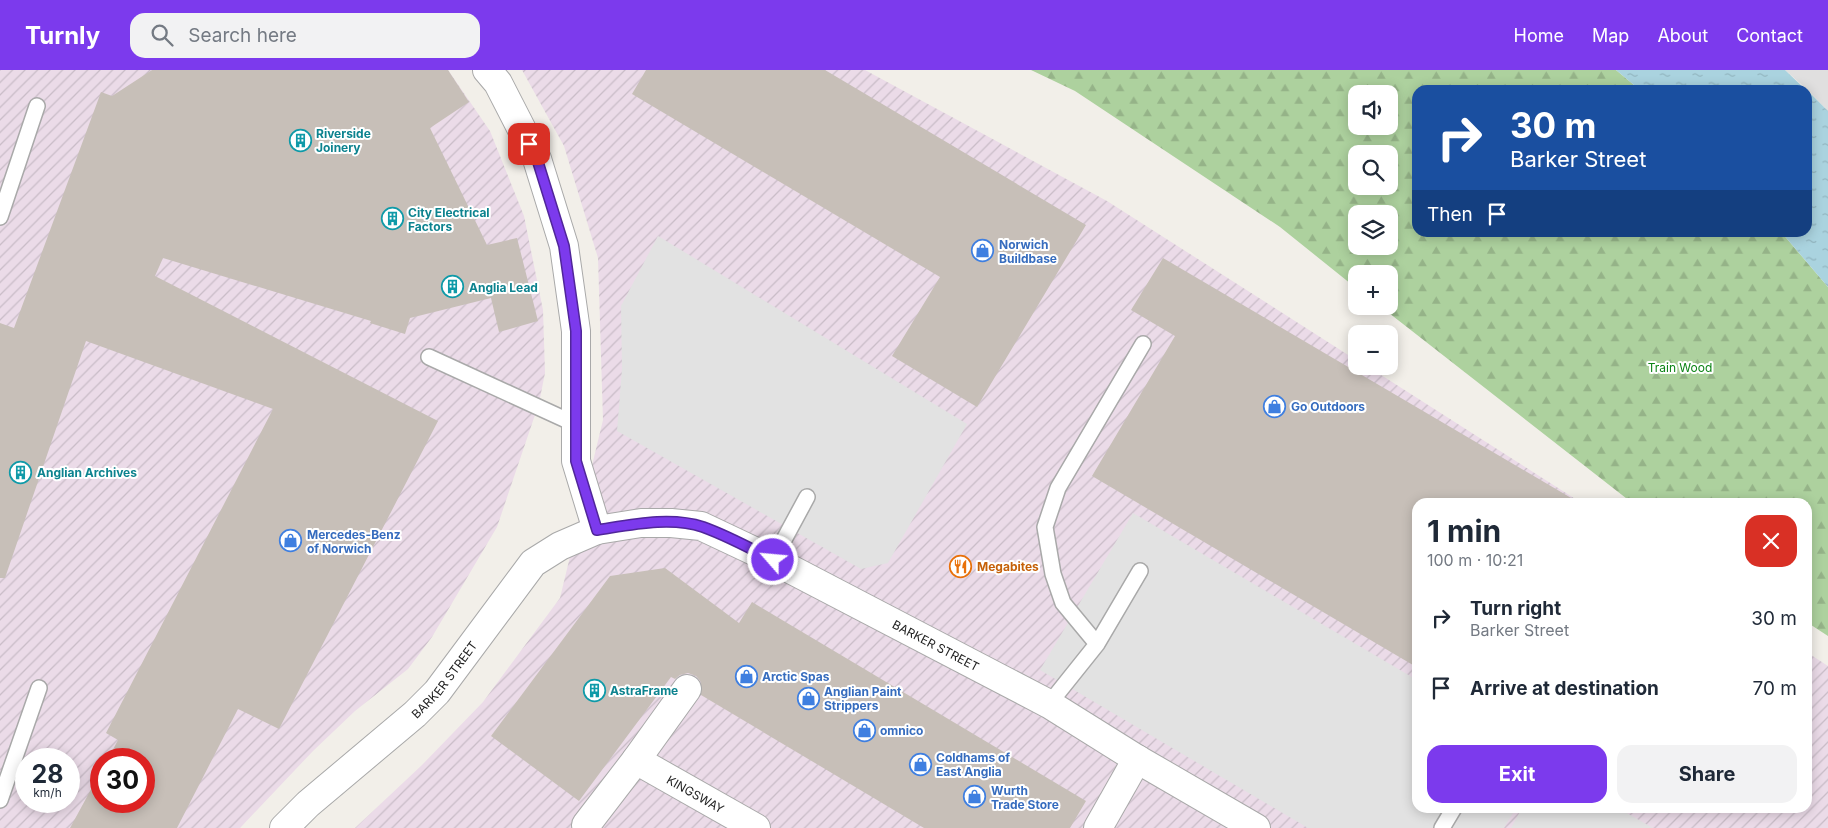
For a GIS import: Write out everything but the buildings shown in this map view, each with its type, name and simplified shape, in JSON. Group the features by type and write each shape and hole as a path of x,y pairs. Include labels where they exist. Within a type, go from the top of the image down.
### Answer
{"street":[{"path":"487,70 498,83 537,159 564,246 576,331 576,461 597,530"},
{"name":"BARKER STREET","path":"284,828 308,804 415,714 437,692 534,564 560,546 597,530 641,523 702,526 773,560 1049,704 1137,759 1256,828"},
{"path":"586,825 687,689"},
{"path":"1098,828 1137,759"},
{"name":"KINGSWAY","path":"636,760 756,828"}],"lane":[{"path":"0,217 38,106"},
{"path":"1097,644 1063,603 1052,574 1045,527 1058,488 1143,344"},
{"path":"429,358 575,424"},
{"path":"773,560 807,497"},
{"path":"1049,704 1097,644 1140,571"},
{"path":"0,800 39,688"},
{"path":"1442,828 1451,813"}],"shaded area":[{"path":"0,70 448,70 490,131 524,216 543,310 545,373 539,403 497,527 432,637 408,669 355,711 313,751 240,828 0,828"},
{"path":"522,70 865,70 1107,201 1348,355 1348,375 1381,375 1574,498 1412,498 1412,813 1812,813 1812,656 1828,666 1828,828 355,828 422,765 483,702 560,598 603,420 598,258 564,146"},
{"path":"1785,70 1828,70 1828,111 1812,94 1812,85 1802,85"},
{"path":"658,236 967,424 888,563 861,569 617,431 622,369 621,306"},
{"path":"1133,513 1412,677 1412,813 1513,813 1504,828 1308,828 1040,670"},
{"path":"1519,813 1627,813 1653,828 1511,828"}],"green space":[{"name":"Train Wood","path":"1031,70 1616,70 1634,85 1412,85 1412,237 1785,237 1828,287 1828,636 1812,626 1812,498 1626,498 1392,315 1398,315 1398,265 1348,265 1348,282 1280,227 1075,91"}],"water":[{"path":"1616,70 1785,70 1801,85 1634,85"},
{"path":"1812,95 1828,111 1828,287 1785,237 1812,237"}],"place":[{"name":"Riverside Joinery","path":"300,140"},
{"name":"City Electrical Factors","path":"392,219"},
{"name":"Norwich Buildbase","path":"983,251"},
{"name":"Anglia Lead","path":"453,287"},
{"name":"Go Outdoors","path":"1275,406"},
{"name":"Anglian Archives","path":"21,472"},
{"name":"Mercedes-Benz of Norwich","path":"291,541"},
{"name":"Megabites","path":"961,566"},
{"name":"Arctic Spas","path":"746,676"},
{"name":"AstraFrame","path":"594,690"},
{"name":"Anglian Paint Strippers","path":"808,698"},
{"name":"omnico","path":"864,730"},
{"name":"Coldhams of East Anglia","path":"920,764"},
{"name":"Wurth Trade Store","path":"975,797"}],"route":[{"path":"529,144 537,159 564,246 576,331 576,461 597,530 641,523 702,526 773,560"}]}
